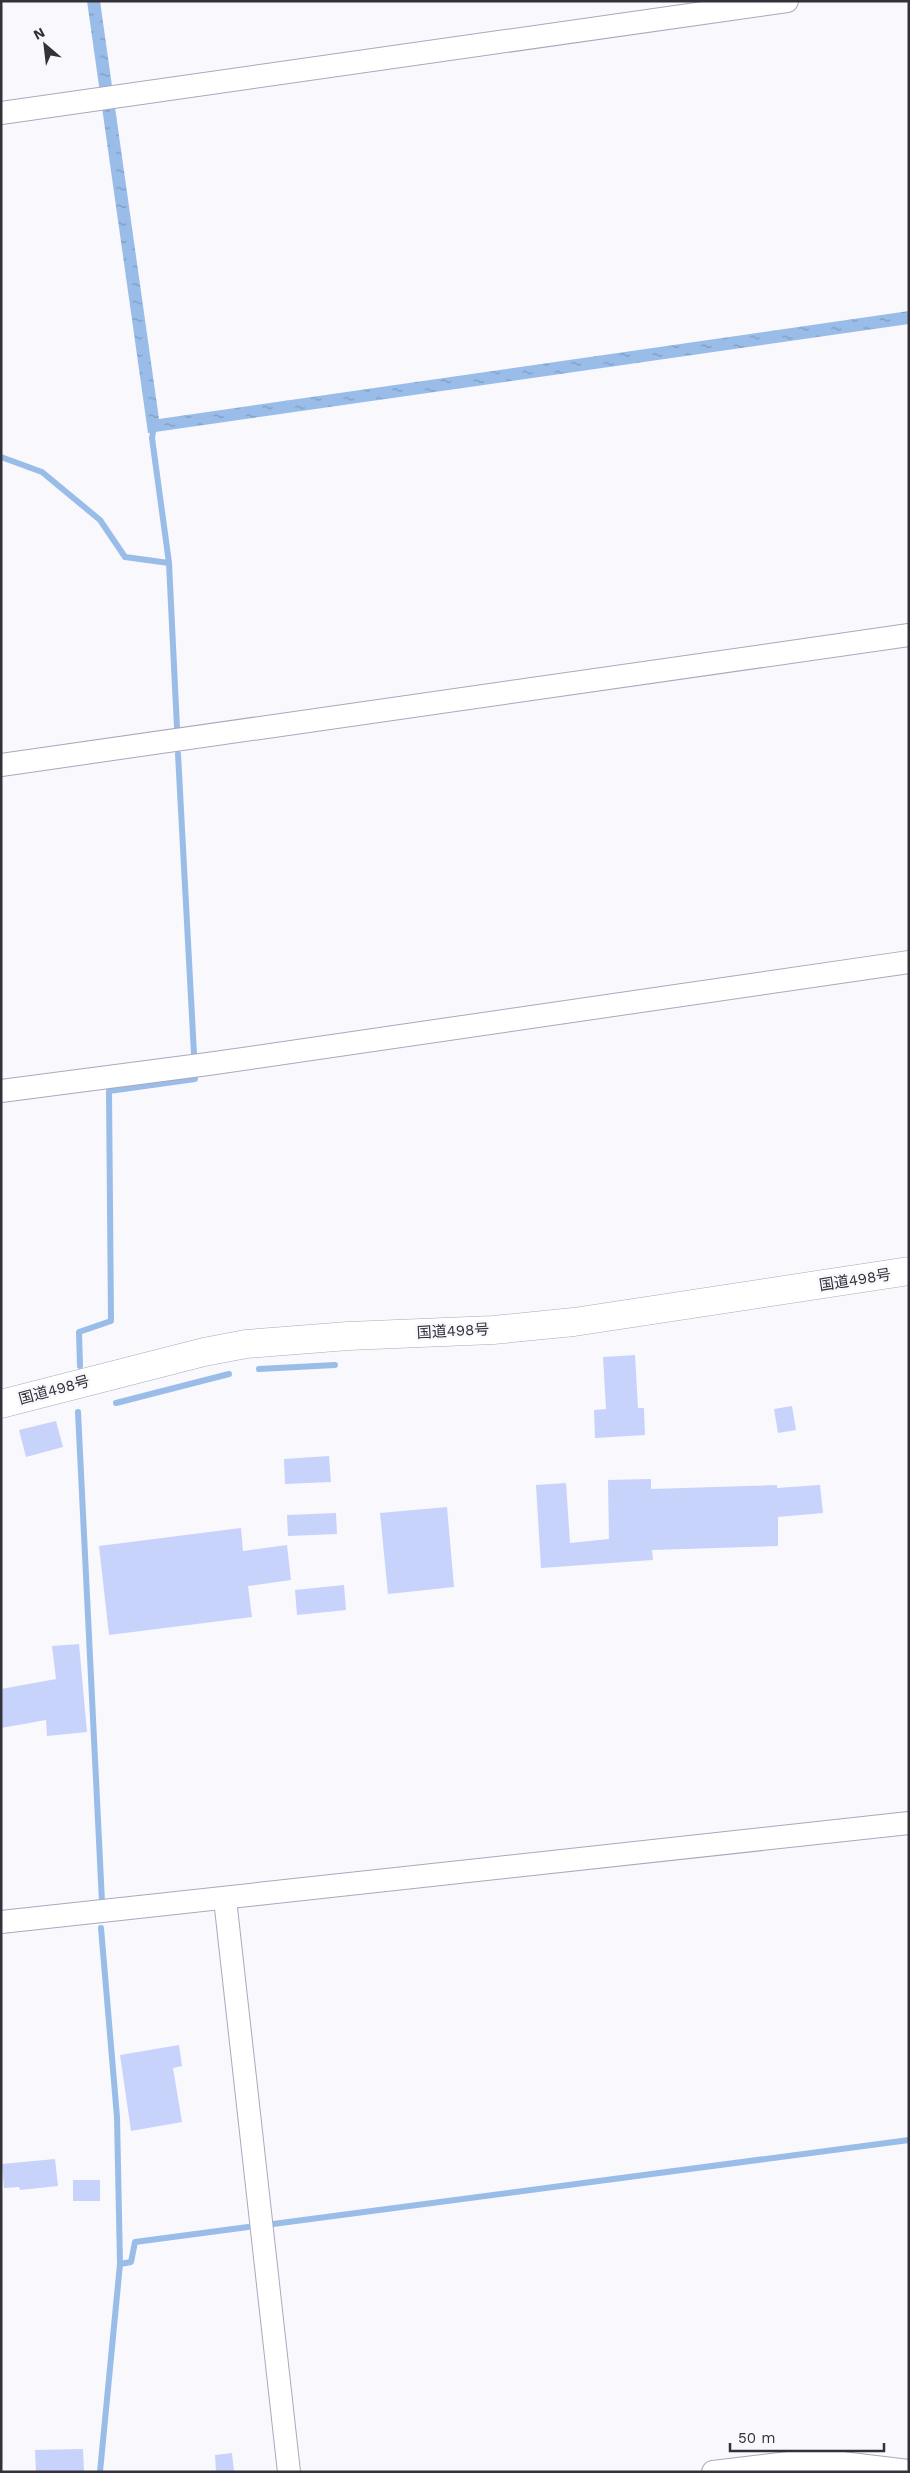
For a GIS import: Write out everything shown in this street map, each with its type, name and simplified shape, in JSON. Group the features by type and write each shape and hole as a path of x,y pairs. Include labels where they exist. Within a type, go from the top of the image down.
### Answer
{"highway":[{"name":"国道498号","path":"1,1404 204,1352 246,1344 348,1336 493,1330 574,1322 909,1271"}],"street":[{"path":"1,114 787,1"},
{"path":"1,764 909,635"},
{"path":"1,1090 208,1064 909,962"},
{"path":"1,1922 909,1823"},
{"path":"225,1899 289,2472"},
{"path":"713,2472 797,2462 842,2462 909,2471"}],"water":[{"path":"87,1 100,1 159,419 909,311 909,324 148,433"}],"building":[{"path":"635,1355 638,1408 644,1408 645,1435 595,1438 594,1410 606,1409 603,1357"},
{"path":"792,1406 796,1430 778,1433 774,1409"},
{"path":"56,1421 63,1447 26,1457 19,1430"},
{"path":"329,1456 331,1482 285,1484 284,1459"},
{"path":"651,1479 651,1489 777,1485 777,1488 820,1485 823,1513 778,1517 778,1546 652,1550 653,1560 541,1568 536,1485 566,1483 570,1543 609,1539 608,1480"},
{"path":"447,1507 454,1587 388,1594 380,1513"},
{"path":"336,1513 337,1534 288,1536 287,1515"},
{"path":"241,1528 243,1551 287,1545 291,1580 248,1586 252,1617 109,1635 99,1546"},
{"path":"344,1585 346,1610 297,1615 295,1590"},
{"path":"79,1644 87,1732 47,1736 46,1720 1,1728 1,1689 56,1679 52,1646"},
{"path":"179,2045 182,2066 173,2068 182,2122 131,2131 120,2055"},
{"path":"55,2159 58,2186 20,2190 19,2187 4,2188 2,2164"},
{"path":"73,2180 100,2180 100,2201 73,2201"},
{"path":"83,2449 84,2472 36,2472 35,2450"},
{"path":"232,2453 234,2472 216,2472 215,2455"}],"waterway":[{"path":"154,426 152,438 169,563 177,728"},
{"path":"1,457 42,472 100,520 125,557 169,563"},
{"path":"178,754 194,1054"},
{"path":"80,1366 79,1332 111,1321 109,1091 195,1079"},
{"path":"259,1369 335,1365"},
{"path":"116,1403 229,1374"},
{"path":"78,1412 102,1902"},
{"path":"100,2472 120,2264 117,2117 101,1928"},
{"path":"273,2224 909,2140"},
{"path":"120,2264 131,2262 135,2242 248,2227"}]}
